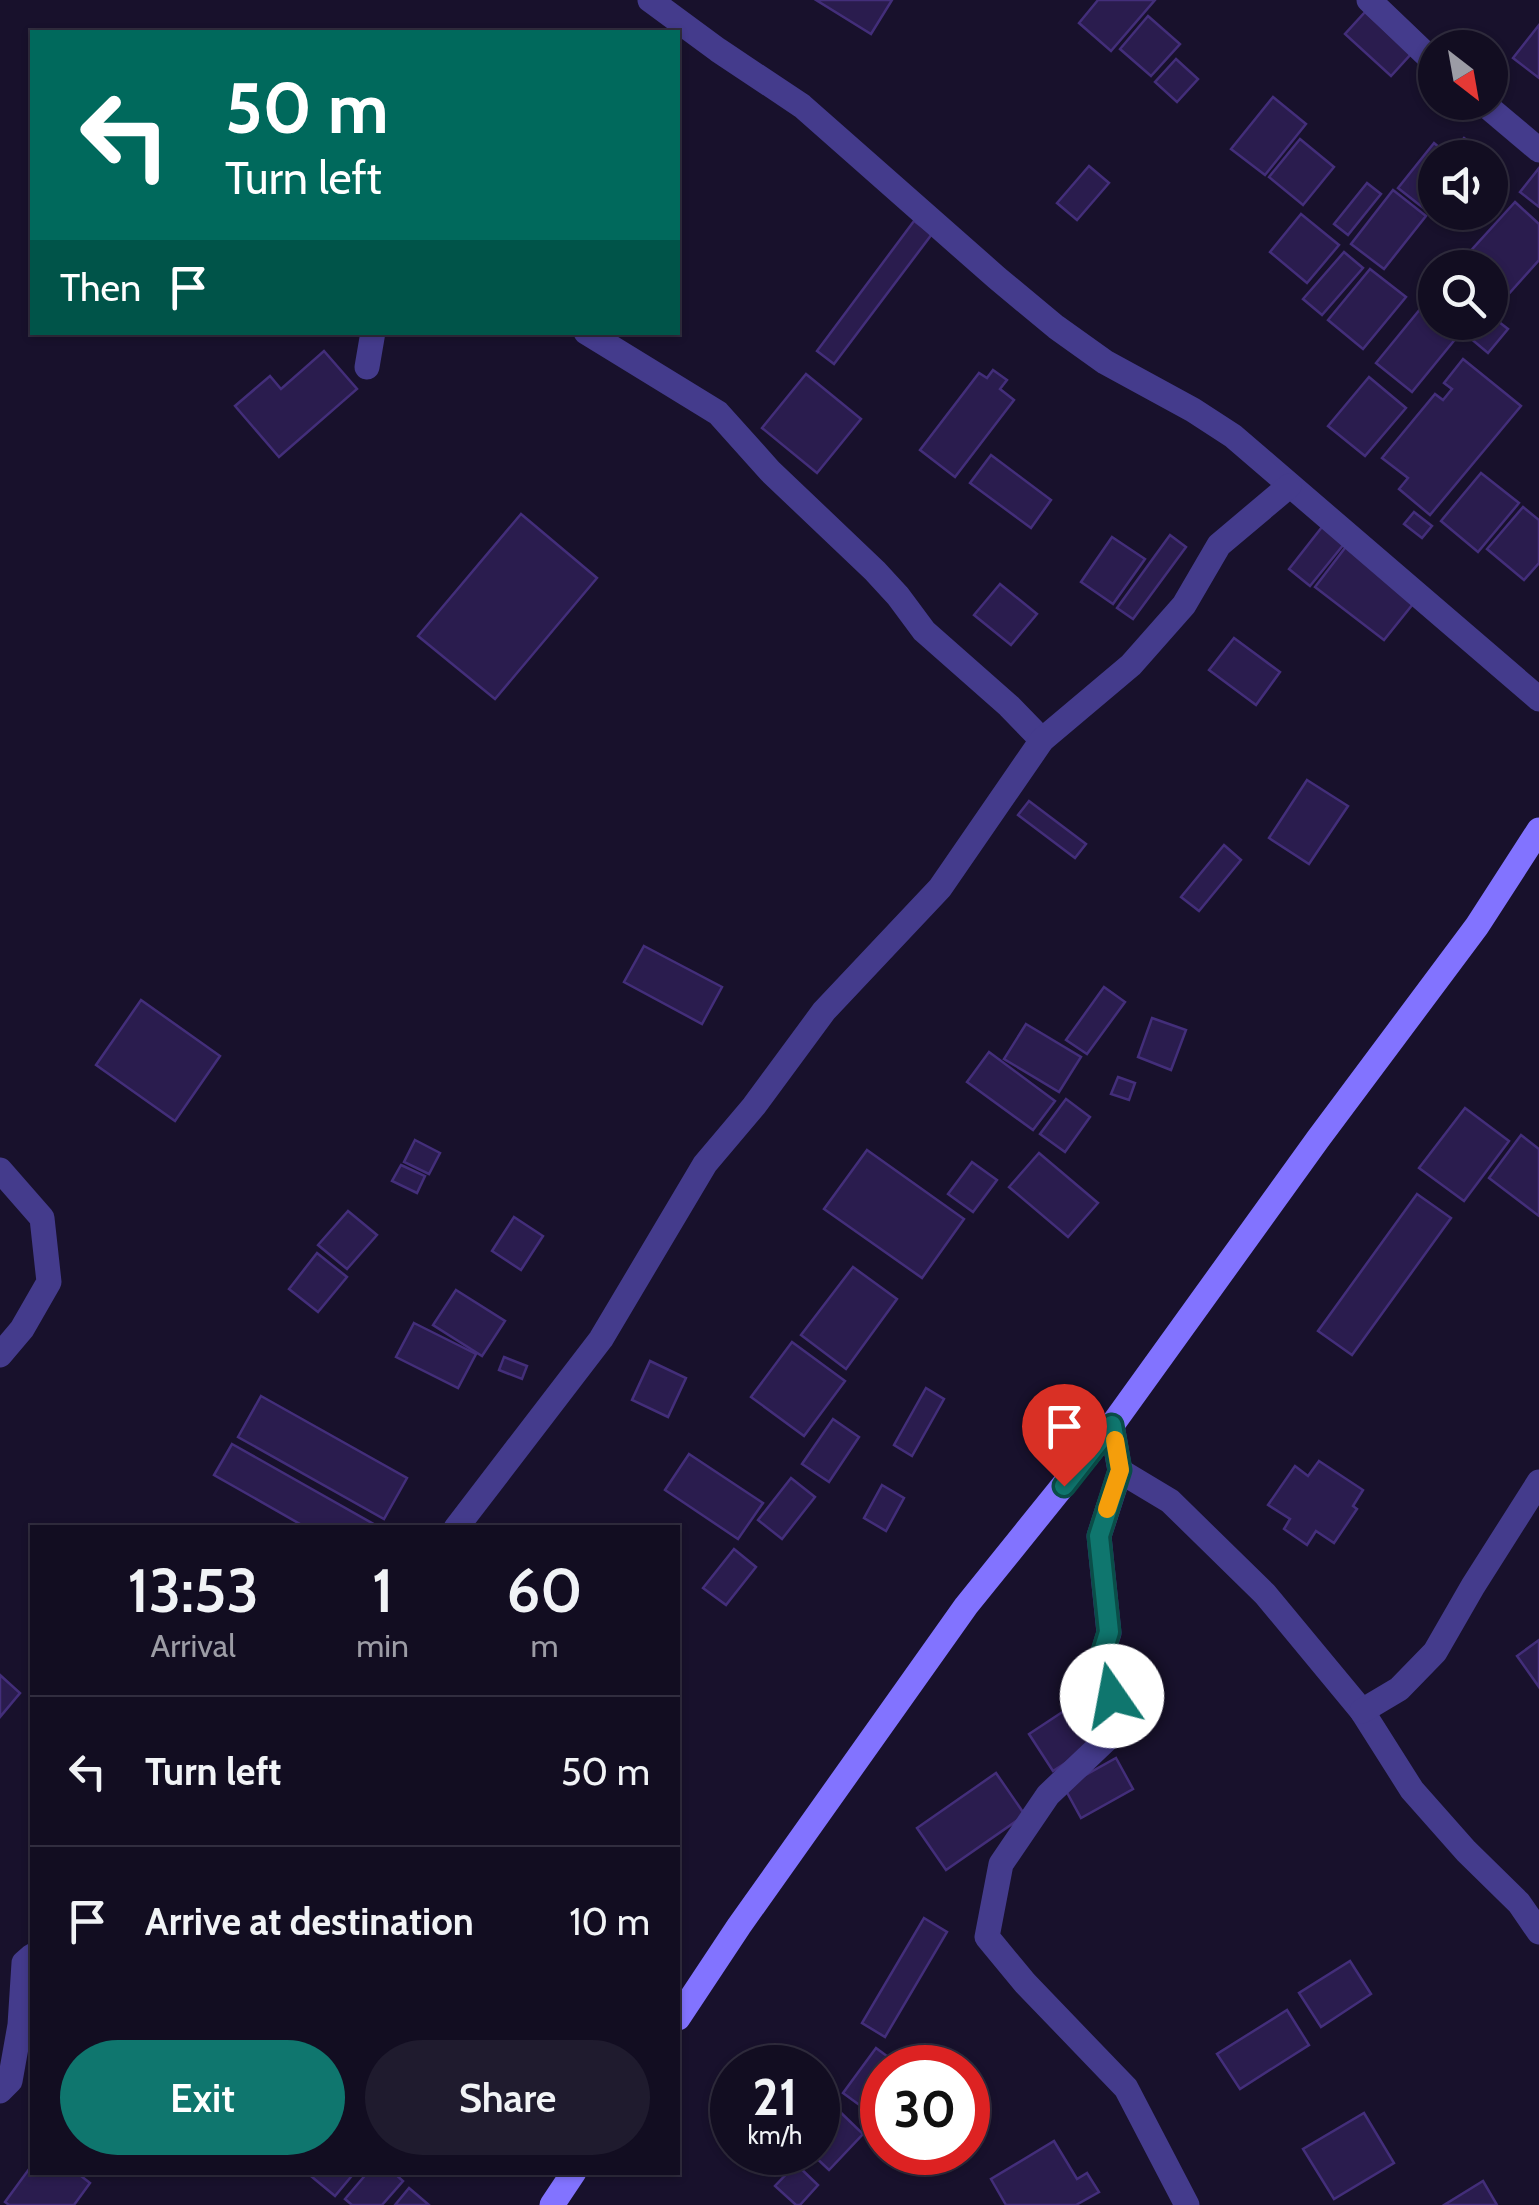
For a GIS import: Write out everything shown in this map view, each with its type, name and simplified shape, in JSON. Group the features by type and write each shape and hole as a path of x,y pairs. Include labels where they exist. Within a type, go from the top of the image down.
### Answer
{"street":[{"path":"650,0 802,106 1056,327 1105,362 1233,436 1539,699"},
{"path":"1369,0 1418,47"},
{"path":"1503,120 1539,150"},
{"path":"367,367 372,335"},
{"path":"591,335 718,413 770,471 875,571 924,631 1042,740"},
{"path":"458,1525 601,1339 705,1164 754,1106 824,1010 940,888 1042,740 1131,665 1184,606 1219,545 1289,486"},
{"path":"680,2015 966,1606 1112,1425 1477,926 1539,830"},
{"path":"0,1170 42,1218 49,1282 22,1329 0,1355"},
{"path":"1112,1425 1120,1470 1099,1536 1109,1632 1096,1674 1128,1719 1048,1795 1001,1864 987,1938 1126,2088 1187,2205"},
{"path":"1120,1470 1170,1500 1265,1594 1362,1711 1412,1790 1519,1903 1539,1932"},
{"path":"1362,1711 1399,1689 1435,1652 1539,1482"},
{"path":"0,2091 10,2080 20,2025 24,1963 30,1958"},
{"path":"552,2205 572,2175"}],"building":[{"path":"816,0 892,0 871,34"},
{"path":"1098,0 1155,0 1111,51 1079,23"},
{"path":"1365,12 1411,54 1391,76 1345,34"},
{"path":"1148,16 1180,44 1151,76 1120,49"},
{"path":"1539,25 1539,78 1513,58"},
{"path":"1176,59 1198,79 1177,102 1155,82"},
{"path":"1273,97 1306,124 1265,175 1231,149"},
{"path":"1300,139 1334,167 1303,205 1269,177"},
{"path":"1418,163 1418,204 1398,188"},
{"path":"1089,166 1109,183 1077,220 1057,203"},
{"path":"1539,168 1539,207 1520,192"},
{"path":"1367,183 1381,194 1348,235 1334,224"},
{"path":"1393,190 1418,210 1418,226 1384,269 1351,244"},
{"path":"1515,202 1539,224 1539,260 1508,295 1508,250 1471,250 1490,230 1508,230 1508,210"},
{"path":"1301,214 1339,245 1307,283 1270,252"},
{"path":"914,221 932,234 834,364 817,351"},
{"path":"1344,252 1363,268 1322,315 1303,299"},
{"path":"1370,269 1406,297 1363,349 1328,320"},
{"path":"1418,312 1418,340 1455,340 1412,392 1376,363"},
{"path":"1472,340 1499,340 1488,353"},
{"path":"324,351 357,389 279,457 235,406 270,376 281,389"},
{"path":"1463,359 1521,406 1430,515 1399,489 1408,478 1382,458 1435,394 1443,400 1452,389 1444,383"},
{"path":"993,370 1007,380 1000,389 1014,400 955,477 920,450 979,373 987,378"},
{"path":"806,374 861,419 817,473 762,428"},
{"path":"1369,377 1406,408 1365,456 1328,426"},
{"path":"991,455 1051,500 1031,528 970,483"},
{"path":"1481,473 1519,503 1478,552 1441,521"},
{"path":"1523,507 1539,520 1539,563 1524,580 1487,549"},
{"path":"1414,512 1432,526 1422,538 1404,524"},
{"path":"521,514 597,578 495,699 418,636"},
{"path":"1322,527 1344,544 1310,586 1289,569"},
{"path":"1170,535 1186,547 1133,619 1117,608"},
{"path":"1112,537 1145,559 1113,604 1081,582"},
{"path":"1348,544 1417,599 1384,640 1315,587"},
{"path":"1000,584 1037,614 1011,645 974,615"},
{"path":"1234,638 1280,672 1256,705 1209,670"},
{"path":"1307,780 1348,806 1309,864 1269,838"},
{"path":"1029,801 1086,844 1075,858 1018,815"},
{"path":"1224,845 1241,860 1199,911 1181,897"},
{"path":"644,946 722,987 702,1024 624,982"},
{"path":"1104,987 1125,1002 1087,1054 1066,1040"},
{"path":"141,1000 220,1056 175,1121 96,1065"},
{"path":"1152,1018 1186,1030 1171,1070 1138,1057"},
{"path":"1026,1024 1081,1057 1059,1092 1004,1059"},
{"path":"989,1052 1055,1101 1033,1130 967,1082"},
{"path":"1118,1077 1135,1083 1129,1100 1111,1094"},
{"path":"1066,1099 1090,1117 1065,1152 1040,1134"},
{"path":"1465,1108 1509,1141 1464,1201 1419,1168"},
{"path":"1521,1135 1539,1149 1539,1216 1489,1178"},
{"path":"415,1140 440,1153 429,1174 404,1162"},
{"path":"867,1150 964,1219 922,1278 824,1209"},
{"path":"1039,1153 1098,1203 1068,1237 1009,1187"},
{"path":"972,1162 997,1180 973,1212 948,1194"},
{"path":"401,1165 425,1176 417,1193 392,1181"},
{"path":"1417,1194 1451,1218 1352,1355 1318,1331"},
{"path":"348,1211 377,1235 347,1269 318,1245"},
{"path":"514,1217 543,1236 521,1270 492,1251"},
{"path":"317,1253 347,1277 318,1312 289,1289"},
{"path":"853,1267 897,1299 846,1369 801,1335"},
{"path":"456,1290 505,1321 482,1356 433,1325"},
{"path":"414,1323 476,1354 458,1388 396,1357"},
{"path":"792,1342 845,1381 804,1436 751,1397"},
{"path":"504,1357 527,1366 522,1379 499,1370"},
{"path":"650,1361 686,1378 668,1417 632,1400"},
{"path":"926,1388 944,1399 912,1456 894,1445"},
{"path":"261,1396 407,1478 384,1519 238,1437"},
{"path":"833,1419 859,1437 829,1482 802,1464"},
{"path":"232,1444 375,1525 302,1525 214,1475"},
{"path":"689,1454 763,1503 738,1539 665,1490"},
{"path":"1319,1461 1363,1490 1353,1506 1357,1509 1334,1543 1316,1531 1307,1545 1284,1529 1290,1519 1268,1505 1295,1466 1308,1476"},
{"path":"791,1478 815,1497 782,1539 758,1520"},
{"path":"882,1485 904,1498 886,1531 864,1518"},
{"path":"734,1549 756,1567 726,1605 703,1588"},
{"path":"1539,1640 1539,1687 1517,1656"},
{"path":"0,1675 20,1693 0,1717"},
{"path":"1070,1707 1095,1744 1053,1771 1029,1734"},
{"path":"1116,1758 1133,1789 1081,1818 1064,1787"},
{"path":"996,1773 1025,1815 946,1870 917,1828"},
{"path":"924,1918 947,1932 885,2037 862,2023"},
{"path":"1350,1961 1371,1994 1321,2027 1299,1993"},
{"path":"1287,2010 1309,2045 1240,2089 1217,2054"},
{"path":"860,2070 860,2105 843,2093"},
{"path":"840,2112 860,2131 860,2137 840,2158"},
{"path":"1364,2113 1394,2163 1334,2199 1303,2149"},
{"path":"1054,2141 1077,2179 1087,2173 1099,2192 1076,2205 1006,2205 991,2179"},
{"path":"30,2168 30,2175 80,2175 90,2183 74,2205 5,2202"},
{"path":"310,2175 352,2175 335,2196"},
{"path":"365,2175 396,2175 403,2181 382,2205 352,2205 345,2199"},
{"path":"786,2175 808,2175 818,2185 800,2205 775,2186"},
{"path":"1483,2181 1497,2205 1444,2205"},
{"path":"409,2188 429,2205 395,2205"}],"slow traffic":[{"path":"1107,1509 1120,1470 1115,1440"}],"route":[{"path":"1064,1486 1112,1425 1120,1470 1099,1536 1109,1632 1096,1674 1112,1696"}]}
